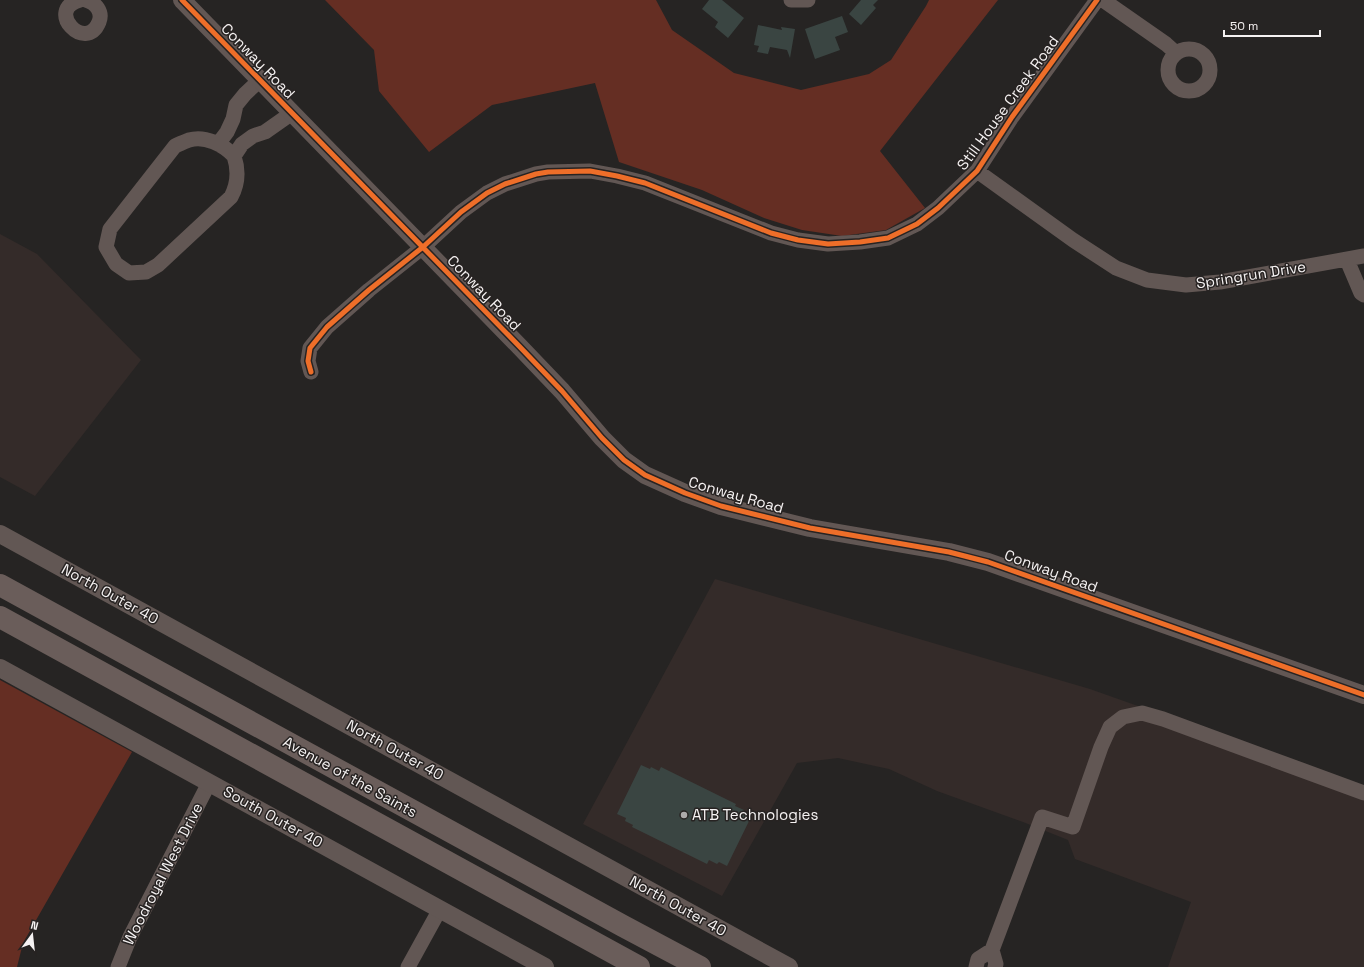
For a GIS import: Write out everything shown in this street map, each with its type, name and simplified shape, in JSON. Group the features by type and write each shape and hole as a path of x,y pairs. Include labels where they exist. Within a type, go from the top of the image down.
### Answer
{"highway":[{"name":"Avenue of the Saints","path":"0,585 700,967"},
{"name":"Avenue of the Saints","path":"0,617 639,967"}],"street":[{"name":"Conway Road","path":"182,0 562,391 602,438 624,460 645,475 692,496 721,506 810,528 949,552 988,562 1364,695"},
{"path":"790,0 808,0"},
{"name":"Still House Creek Road","path":"311,372 308,361 310,348 327,327 423,247 461,212 487,193 505,184 536,174 548,172 590,171 645,183 771,233 798,240 828,244 888,238 917,224 938,208 977,171 1012,117 1096,0"},
{"path":"1102,0 1166,44 1176,53"},
{"path":"218,144 227,132 233,120 236,105 260,80"},
{"path":"234,156 242,144 253,136 265,132 292,113"},
{"path":"233,120 247,134 253,136"},
{"path":"206,139 229,150 234,156 237,167 237,187 231,198 158,265 146,272 129,273 116,264 106,247 110,229 175,146 190,140 206,139"},
{"name":"Springrun Drive","path":"977,171 1116,268 1147,280 1186,284 1220,282 1364,256"},
{"path":"1347,260 1361,293 1364,295"},
{"name":"North Outer 40","path":"0,534 788,967"},
{"name":"South Outer 40","path":"0,668 545,967"},
{"path":"995,967 996,964 992,950 1042,817 1073,827 1101,747 1110,727 1123,717 1142,713 1163,719 1364,792"},
{"name":"Woodroyal West Drive","path":"118,967 130,937 210,783"},
{"path":"408,967 440,909"},
{"path":"976,967 978,959 992,950"}],"shaded area":[{"path":"325,0 656,0 672,30 734,73 801,90 869,74 891,60 929,0 998,0 880,151 925,208 886,230 842,236 802,230 764,218 702,190 619,162 595,83 492,105 429,152 379,91 374,50"},
{"path":"0,234 37,254 141,360 35,496 0,477"},
{"path":"715,579 1090,689 1364,786 1364,967 1168,967 1191,902 1075,859 1068,840 937,791 889,769 838,758 797,763 722,896 583,824"},
{"path":"0,680 132,752 23,943 17,967 0,967"}],"building":[{"path":"709,0 722,0 744,18 728,38 715,27 718,22 702,9"},
{"path":"861,0 878,0 873,5 876,8 861,25 849,14"},
{"path":"842,16 848,32 835,37 840,50 815,59 805,29"},
{"path":"758,25 782,30 781,27 795,29 790,58 787,50 770,47 768,54 757,52 759,46 754,45"},
{"path":"641,765 650,769 651,767 659,771 661,767 736,804 735,806 744,810 742,813 751,817 727,866 719,862 717,864 709,860 707,864 632,827 633,825 625,821 626,818 617,814"}],"cycle path":[{"path":"182,0 519,346 562,391 602,438 624,460 645,475 685,493 721,506 810,528 949,552 988,562 1364,695"},
{"path":"311,372 308,361 310,348 327,327 369,290 423,247 461,212 487,193 505,184 536,174 548,172 590,171 645,183 771,233 798,240 828,244 888,238 917,224 938,208 977,171 1012,117 1097,0"}],"place":[{"name":"ATB Technologies","path":"684,815"}]}
